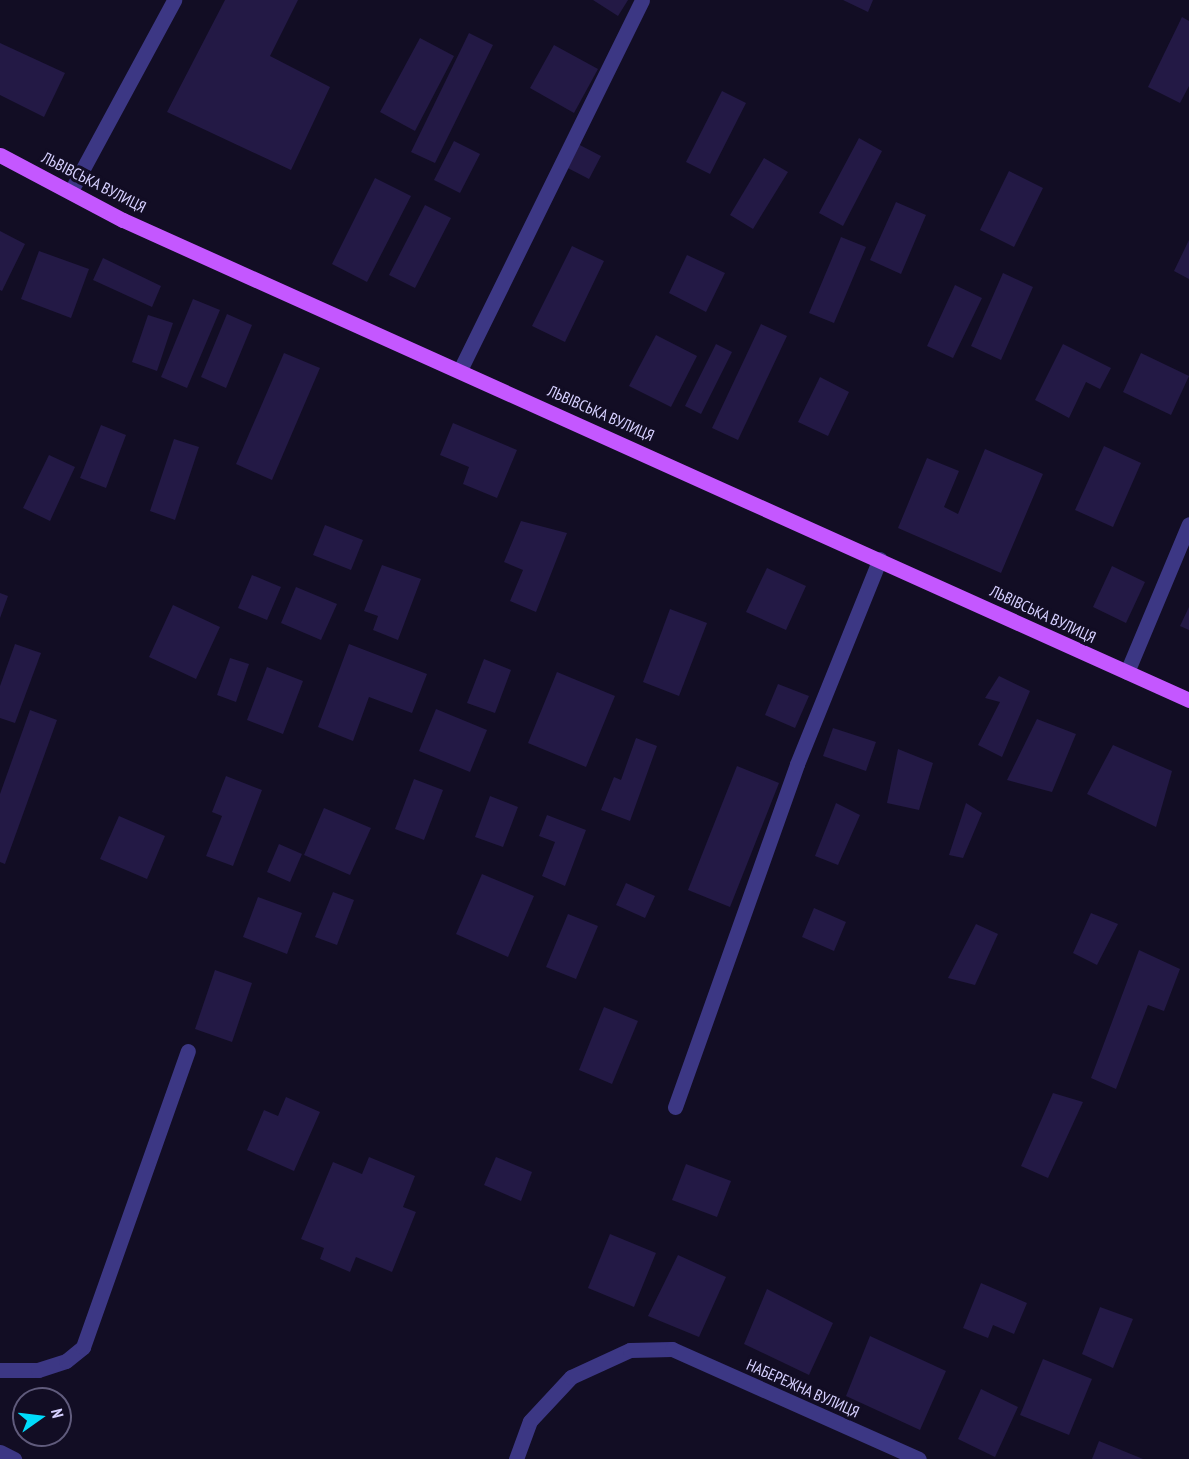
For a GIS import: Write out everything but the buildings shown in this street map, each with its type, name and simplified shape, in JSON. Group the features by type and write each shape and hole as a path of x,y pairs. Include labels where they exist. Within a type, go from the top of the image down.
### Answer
{"main road":[{"name":"ЛЬВІВСЬКА ВУЛИЦЯ","path":"0,155 72,189 123,220 1189,700"}],"street":[{"path":"72,189 174,0"},
{"path":"460,370 642,0"},
{"path":"1127,672 1189,524"},
{"path":"675,1107 797,764 880,559"},
{"path":"0,1371 38,1370 66,1361 83,1347 188,1051"},
{"name":"НАБЕРЕЖНА ВУЛИЦЯ","path":"516,1459 530,1421 572,1377 630,1350 672,1349 919,1459"},
{"path":"0,1452 14,1459"}]}
